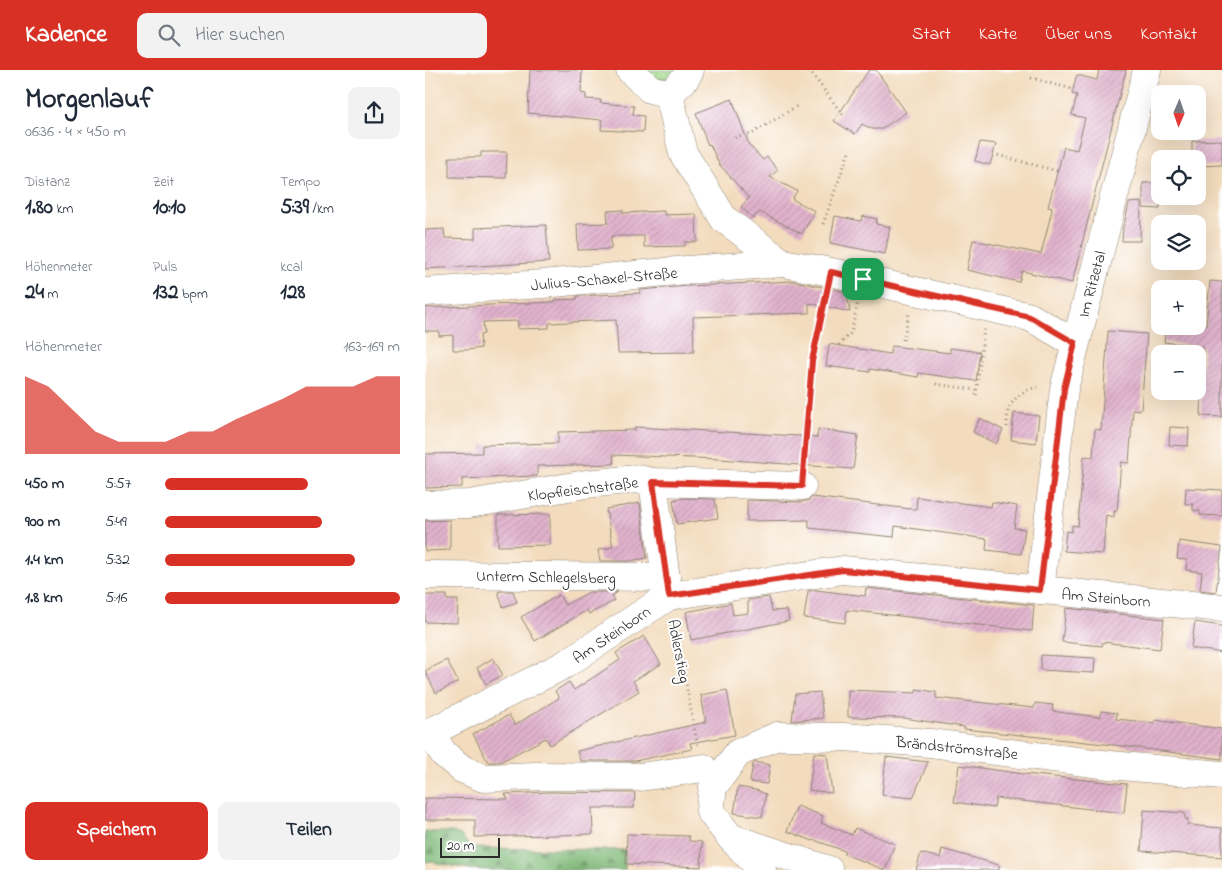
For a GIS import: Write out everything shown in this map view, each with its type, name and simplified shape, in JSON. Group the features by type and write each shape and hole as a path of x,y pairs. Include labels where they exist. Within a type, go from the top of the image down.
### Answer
{"street":[{"path":"629,70 650,89 669,94"},
{"path":"669,94 685,79 690,70"},
{"name":"Im Ritzetal","path":"1040,590 1064,389 1147,70"},
{"path":"669,94 683,153 724,219 783,263 1030,317 1075,343"},
{"name":"Julius-Schaxel-Straße","path":"425,292 543,284 783,263"},
{"name":"Klopfleischstraße","path":"425,505 469,504 586,484 638,479 653,482 802,486"},
{"path":"653,482 668,586"},
{"name":"Am Steinborn","path":"706,773 640,777 535,776 483,778 462,769 443,754 427,734 563,666 668,586 843,570 1222,608"},
{"name":"Unterm Schlegelsberg","path":"425,575 668,586"},
{"name":"Brändströmstraße","path":"706,773 739,753 777,736 843,737 930,742 1110,765 1222,775"},
{"path":"706,773 710,811 730,837 762,870"},
{"path":"730,837 829,870"}],"path":[{"path":"809,70 843,115"},
{"path":"1031,78 1072,89"},
{"path":"735,138 746,133 750,135 797,106"},
{"path":"823,224 850,149"},
{"path":"993,154 1057,171"},
{"path":"802,486 812,361 831,272"},
{"path":"839,345 851,333 863,279"},
{"path":"976,395 983,347 981,341 988,308"},
{"path":"936,384 976,390"},
{"path":"1007,427 1008,411 1023,392 1037,387 1064,389"},
{"name":"Adlerstieg","path":"668,586 706,773"}],"green space":[{"path":"643,70 678,70 671,77 653,81"},
{"path":"425,832 452,832 461,835 471,848 625,850 625,870 492,870 471,869 425,861"}],"building":[{"path":"530,70 582,70 581,93 586,94 586,99 601,100 600,103 634,106 633,115 644,116 643,132 601,130 602,120 528,113"},
{"path":"869,70 876,70 906,112 882,129 872,129 862,124 855,134 834,121"},
{"path":"1099,70 1126,70 1072,283 1022,271 1019,282 967,270 973,240 1041,254 1052,210 1052,208 1048,207 1064,147 1077,150 1085,118 1072,115 1077,95 1072,94 1076,77 1077,75 1097,80"},
{"path":"732,99 749,145 763,160 767,157 778,170 770,177 797,191 792,199 815,211 802,234 760,212 753,218 741,207 749,198 719,164 710,144 708,145 696,113"},
{"path":"1222,140 1222,165 1206,166 1206,150 1192,150 1192,141"},
{"path":"980,142 996,144 990,165 975,161"},
{"path":"481,152 507,152 506,178 449,177 449,157 481,157"},
{"path":"1143,183 1151,183 1151,205 1160,205 1160,209 1143,208"},
{"path":"1141,202 1140,241 1122,241 1123,226 1129,203"},
{"path":"623,210 623,213 664,211 664,215 696,214 697,242 685,242 685,246 644,247 644,236 611,236 611,249 578,250 577,224 608,223 607,211"},
{"path":"835,216 861,221 863,216 877,219 876,224 890,227 885,254 830,243"},
{"path":"546,225 549,262 425,269 425,230 444,229 445,238 475,239 475,228"},
{"path":"794,281 847,292 850,312 809,303 809,313 693,317 694,352 618,353 616,320 549,323 549,328 518,329 518,321 483,322 484,334 480,335 481,348 467,350 453,350 453,335 439,336 439,331 425,331 425,308 555,302 555,300 577,299 577,296 640,293 640,290"},
{"path":"1210,281 1222,282 1222,417 1201,416 1201,400 1206,400 1206,345 1164,342 1165,335 1206,335"},
{"path":"1108,331 1147,334 1141,410 1133,409 1129,463 1121,462 1117,511 1114,511 1114,517 1106,515 1103,554 1064,551 1066,531 1072,532 1072,525 1078,526 1084,456 1093,457 1095,429 1101,430"},
{"path":"829,344 890,354 892,346 950,353 950,348 980,352 976,381 919,373 918,377 870,369 870,372 826,366"},
{"path":"1014,413 1039,416 1036,443 1011,440"},
{"path":"980,418 1003,430 996,444 973,432"},
{"path":"635,427 817,437 818,429 858,435 853,469 720,459 613,455 614,464 537,466 537,476 462,479 462,487 425,488 425,454 482,453 482,445 558,443 558,432 635,430"},
{"path":"1170,427 1189,428 1188,446 1169,445"},
{"path":"1186,488 1222,490 1222,516 1200,515 1200,511 1193,510 1193,504 1185,504"},
{"path":"812,497 911,509 916,509 917,497 991,507 992,502 1017,506 1014,528 1025,529 1021,554 986,550 987,539 895,526 894,537 809,528 809,520 747,521 747,500 802,502"},
{"path":"685,498 715,499 718,518 677,524 673,500"},
{"path":"640,503 647,558 630,561 600,561 598,550 613,547 606,509"},
{"path":"550,514 550,545 498,546 498,515"},
{"path":"450,520 450,550 425,551 425,521"},
{"path":"1179,541 1222,547 1216,592 1200,590 1202,572 1186,570 1187,560 1177,559"},
{"path":"866,588 1034,605 1032,631 847,610 845,623 804,618 808,591 816,590 865,596"},
{"path":"513,591 517,602 503,607 498,592"},
{"path":"589,592 618,592 612,596 614,601 589,614 587,610 535,641 521,617 559,595 565,605"},
{"path":"425,595 447,595 447,600 458,600 457,623 425,622"},
{"path":"769,597 772,611 787,610 789,621 691,640 686,612 731,603 733,615 748,613 748,600"},
{"path":"1066,608 1164,619 1160,649 1103,642 1102,646 1062,642"},
{"path":"1195,622 1222,626 1222,653 1191,648"},
{"path":"644,636 661,664 633,681 639,691 550,745 546,738 500,762 488,762 473,734 509,715 515,725 559,698 555,691 569,682 574,690 620,660 616,653"},
{"path":"1041,655 1095,658 1094,673 1041,670"},
{"path":"493,658 503,675 486,684 477,668"},
{"path":"447,660 458,682 436,693 425,671"},
{"path":"916,689 936,692 936,698 1034,708 1035,703 1053,705 1052,711 1065,713 1101,717 1101,711 1117,713 1116,719 1155,723 1155,720 1222,729 1222,759 964,729 964,727 904,718 848,717 848,690 916,693"},
{"path":"727,690 735,735 690,743 692,749 635,761 580,761 577,751 706,722 701,695"},
{"path":"820,692 823,718 792,721 795,694"},
{"path":"814,753 827,754 832,793 809,790"},
{"path":"886,757 928,762 913,798 882,795"},
{"path":"755,762 770,765 767,784 750,782"},
{"path":"959,765 1024,774 1127,784 1124,813 996,798 994,808 954,802"},
{"path":"738,787 766,794 762,817 734,813"},
{"path":"549,792 635,793 634,808 592,808 593,834 475,837 475,820 425,820 425,798 508,799 505,794"},
{"path":"797,806 823,816 821,823 852,835 855,828 895,844 885,870 844,854 845,851 787,831"},
{"path":"1144,810 1185,813 1185,819 1188,819 1187,825 1222,828 1222,857 1141,851"},
{"path":"627,834 689,836 689,841 702,842 701,867 626,864"},
{"path":"942,849 999,865 999,870 916,870 921,853 940,858"}],"route":[{"path":"831,272 863,279 1030,317 1075,343 1064,389 1040,590 843,570 669,596 653,482 802,486 812,361 831,272"}]}
